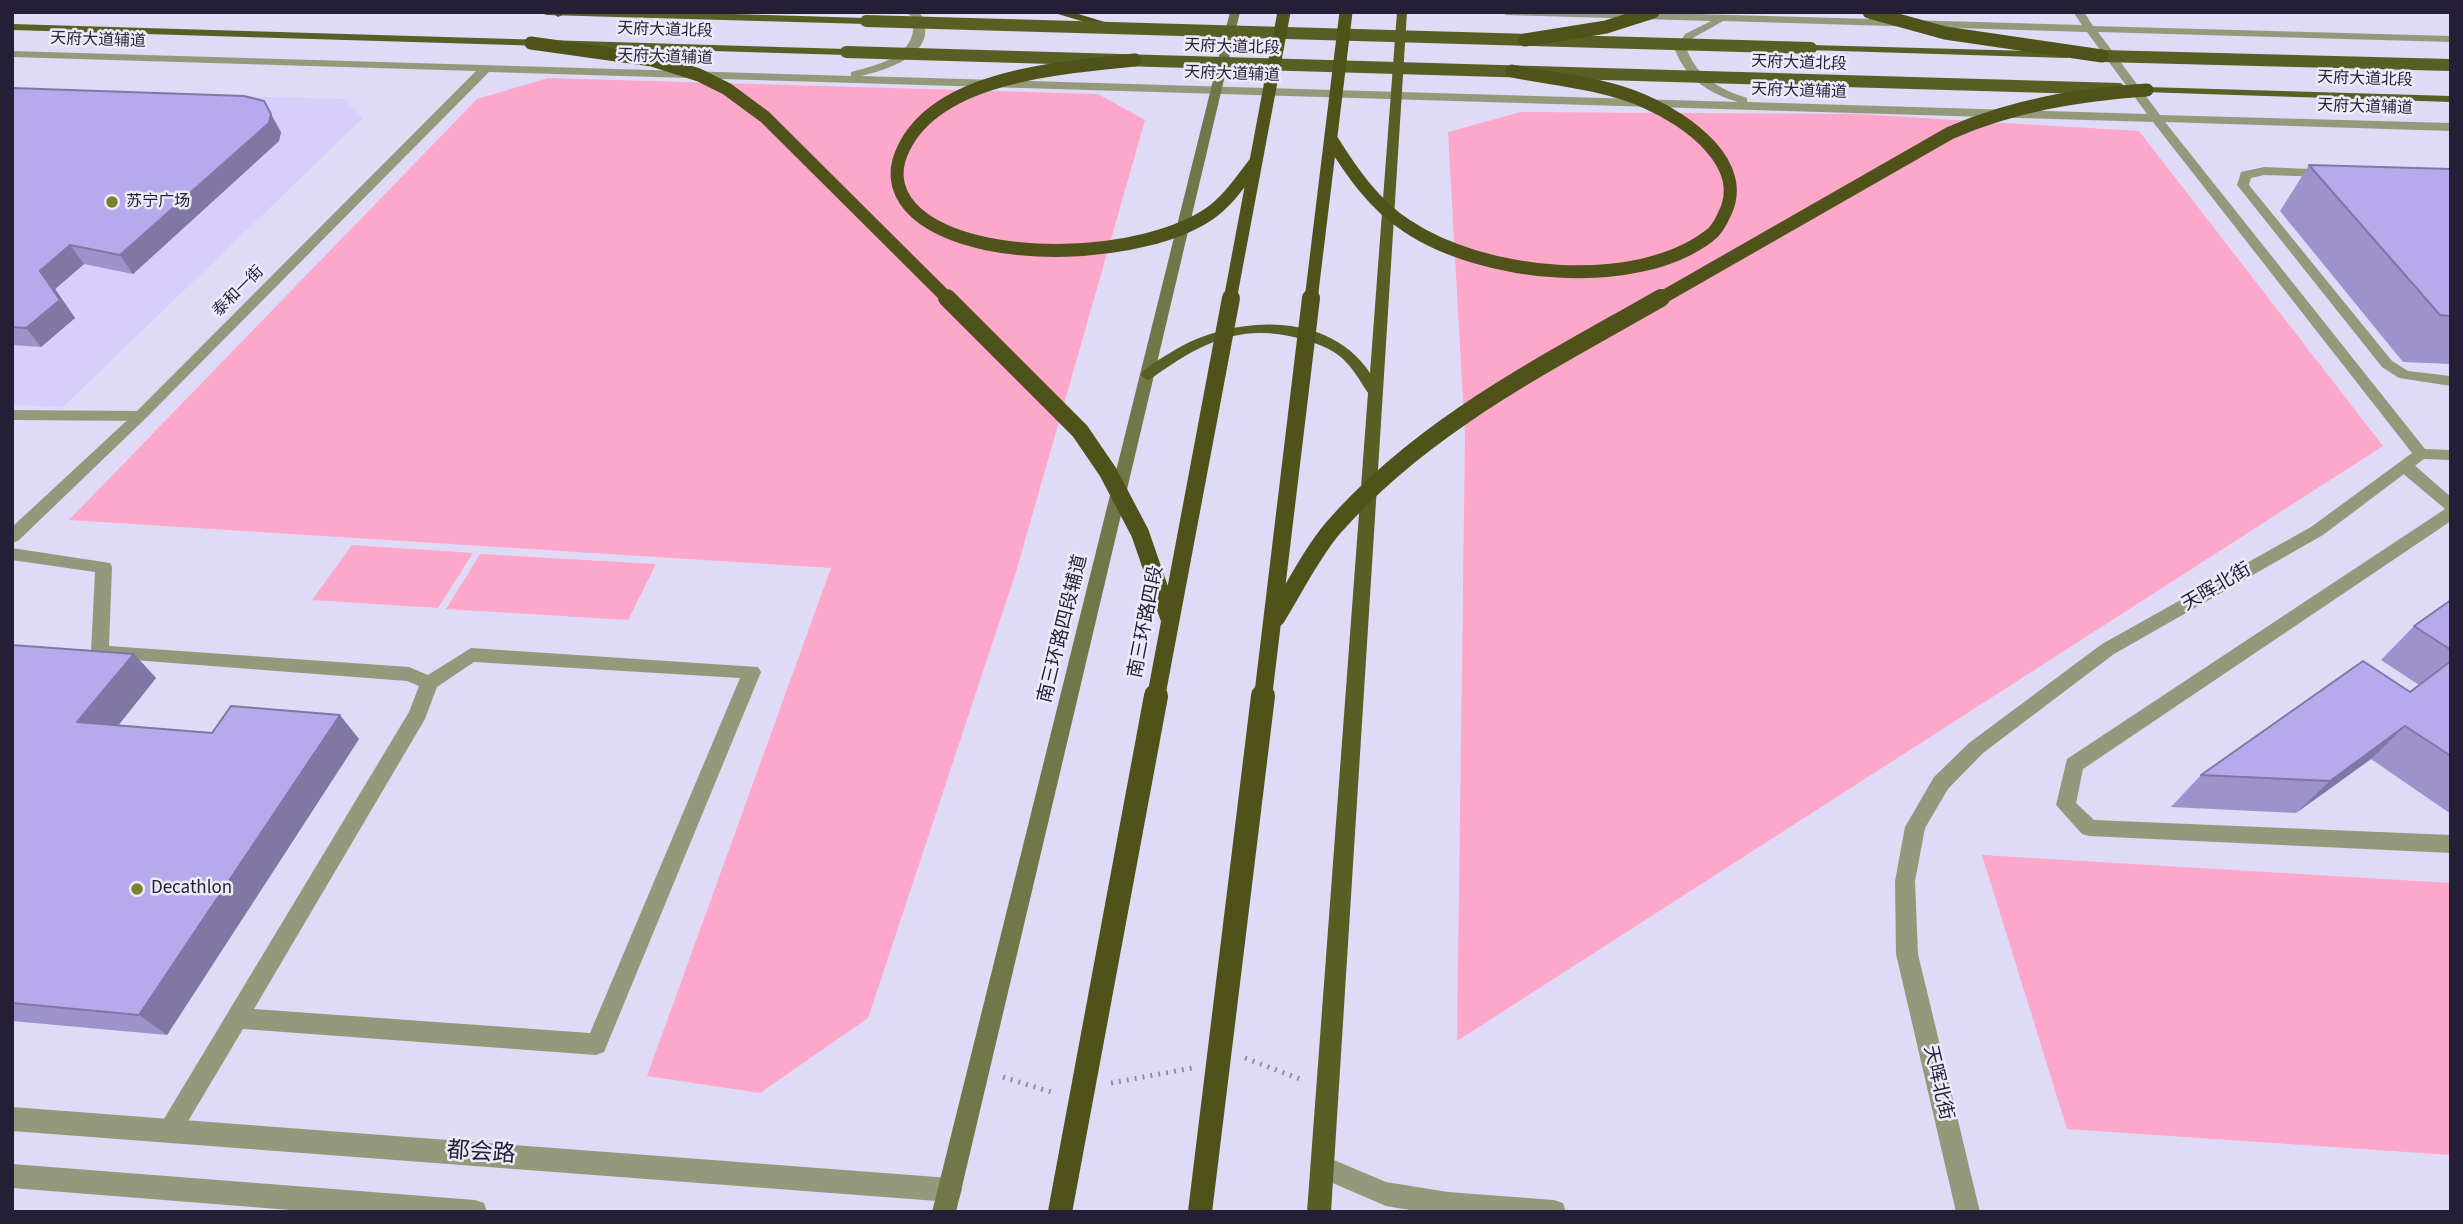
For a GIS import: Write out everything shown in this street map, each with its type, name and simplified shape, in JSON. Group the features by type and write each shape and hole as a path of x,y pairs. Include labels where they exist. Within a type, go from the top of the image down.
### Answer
{"highway":[{"path":"1057,12 1119,28"},
{"name":"南三环路四段","path":"1060,1212 1284,12"},
{"path":"1200,1212 1346,12"},
{"path":"1525,40 1589,32 1633,21 1653,12"},
{"path":"1869,12 1945,33 2102,56"},
{"path":"531,43 626,54 673,66 722,86 765,117 1080,431 1108,472 1140,533 1170,622"},
{"path":"1135,60 1044,71 1005,80 957,98 929,115 907,139 896,167 898,189 926,219 944,230 984,245 1034,252 1082,250 1128,242 1199,219 1223,203 1256,161"},
{"path":"1331,139 1374,201 1406,227 1434,244 1481,260 1570,272 1623,267 1674,254 1710,235 1730,201 1728,174 1710,146 1676,119 1633,96 1512,71"},
{"path":"1272,625 1332,529 1405,456 1479,402 1950,132 1986,116 2031,102 2073,95 2147,90"}],"main road":[{"name":"天府大道北段","path":"546,12 2451,65"},
{"name":"南三环路四段辅道","path":"947,1201 1235,12"},
{"path":"1319,1212 1402,12"},
{"name":"天府大道北段","path":"12,27 2451,99"},
{"path":"1147,375 1183,348 1211,335 1252,328 1287,330 1325,342 1350,357 1376,392"}],"street":[{"path":"831,79 891,62 912,47 920,33 918,18 911,12"},
{"path":"1506,12 2451,39"},
{"path":"2078,12 2156,118 2421,454 2451,455"},
{"path":"1728,19 1704,26 1689,36 1681,50 1685,65 1708,86 1763,106"},
{"name":"天府大道辅道","path":"12,54 2451,127"},
{"name":"泰和一街","path":"12,537 140,416 486,68"},
{"path":"2344,174 2264,171 2245,174 2243,184 2387,365 2404,375 2451,380"},
{"path":"12,415 140,416"},
{"name":"天晖北街","path":"1968,1212 1907,954 1905,881 1915,827 1941,783 1976,748 2108,649 2317,531 2421,454"},
{"path":"2406,467 2451,506"},
{"path":"2451,513 2074,765 2066,805 2089,828 2451,844"},
{"path":"12,554 104,567 100,652 409,674 429,683"},
{"path":"170,1130 418,714 429,683 471,655 752,672 596,1044 237,1018"},
{"name":"都会路","path":"12,1119 170,1130 947,1201"},
{"path":"1322,1167 1386,1194 1448,1204 1554,1212"},
{"path":"12,1176 475,1212"}],"path":[{"path":"1231,1060 1244,1058 1300,1079"},
{"path":"1101,1084 1205,1065"},
{"path":"1003,1077 1050,1094 1063,1091"}],"shaded area":[{"path":"548,78 1098,94 1145,120 1016,572 868,1018 760,1093 647,1076 831,568 69,520 477,99"},
{"path":"12,90 344,99 363,118 63,407 12,405"},
{"path":"1521,112 1856,114 2139,131 2383,446 1457,1041 1465,436 1448,132"},
{"path":"352,545 473,553 438,608 312,600"},
{"path":"480,554 656,564 628,620 446,609"},
{"path":"1982,855 2451,883 2451,1155 2067,1129"}],"building":[{"name":"苏宁广场","path":"12,88 244,96 264,101 271,114 269,123 120,255 70,245 40,271 60,300 26,328 12,327"},
{"path":"2309,165 2451,169 2451,316 2440,315"},
{"path":"2451,600 2451,650 2414,626"},
{"name":"Decathlon","path":"12,645 134,654 77,722 212,733 231,706 340,715 139,1015 12,1003"},
{"path":"2363,661 2410,692 2451,661 2451,756 2405,726 2330,781 2201,775"}],"place":[{"name":"苏宁广场","path":"112,202"},
{"name":"Decathlon","path":"137,889"}]}
